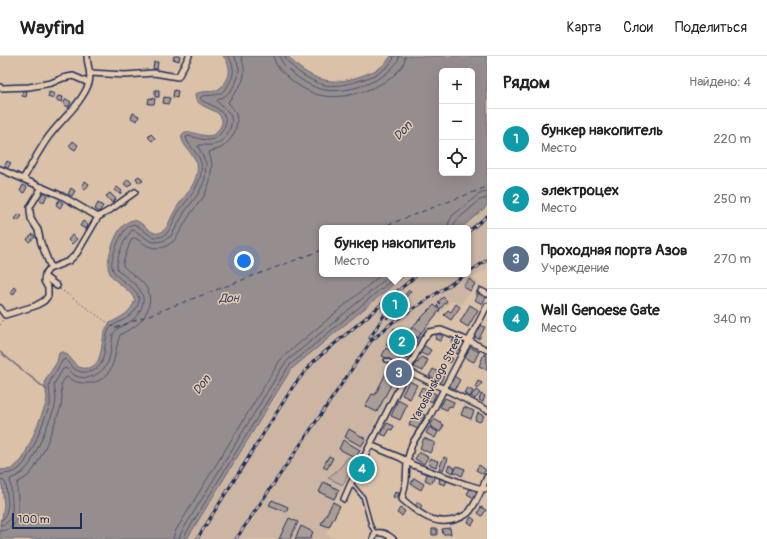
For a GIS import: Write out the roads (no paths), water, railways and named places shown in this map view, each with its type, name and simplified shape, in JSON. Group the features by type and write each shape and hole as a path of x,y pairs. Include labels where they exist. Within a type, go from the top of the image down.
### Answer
{"street":[{"path":"23,179 47,139 81,98 89,83 90,73 86,56"},
{"path":"90,73 125,75 154,73 178,77 189,56"},
{"path":"0,87 29,86 51,83 73,76 89,83"},
{"path":"0,169 62,196 98,217"},
{"path":"42,187 30,207 30,211 31,219 38,230 41,244 51,268"},
{"path":"0,308 5,315 35,306 44,301 48,296 48,288 44,281 45,274 49,269 69,261 78,253 98,217 135,192"},
{"path":"45,277 57,286"},
{"path":"481,291 487,294"},
{"name":"Yaroslavskogo Street","path":"485,489 470,512 455,520 440,522 427,518 415,511 402,499 406,481 407,461 412,444 431,414 487,306"},
{"path":"344,500 351,483 423,340 429,332 441,330 487,350"},
{"path":"408,371 487,410"},
{"path":"370,445 413,465 485,489 487,477"},
{"path":"373,539 375,533 381,532 388,534 393,539"}],"lane":[{"path":"386,360 408,371"},
{"path":"351,483 363,497 371,526 375,533"}],"water":[{"name":"Дон","path":"223,56 288,56 300,68 311,75 325,80 338,81 353,79 374,71 382,66 391,56 487,56 487,206 465,225 319,225 319,277 402,277 290,371 187,539 0,539 0,522 4,505 2,485 0,482 0,470 12,469 22,460 46,404 46,379 57,362 59,353 64,352 77,366 88,368 93,366 99,359 105,330 107,327 110,323 131,309 135,300 129,292 114,279 108,267 109,257 117,234 125,224 133,220 140,222 156,233 163,231 168,225 178,206 192,186 197,173 197,163 185,145 182,135 184,132 192,132 207,136 212,135 216,133 222,123 218,114 199,103 195,94 214,91 220,88 228,78 229,68"}],"waterway":[{"path":"0,352 47,390"}],"railway":[{"path":"471,229 487,216"},
{"path":"471,271 487,260"},
{"path":"197,539 294,385 314,361 414,277"},
{"path":"236,539 371,341 393,322 461,277"},
{"path":"370,338 396,296"}],"place":[{"name":"бункер накопитель","path":"395,305"},
{"name":"электроцех","path":"402,342"},
{"name":"Проходная порта Азов","path":"399,373"},
{"name":"Wall Genoese Gate","path":"362,469"}],"water label":[{"name":"Don","path":"403,131"},
{"name":"Don","path":"202,385"}]}
